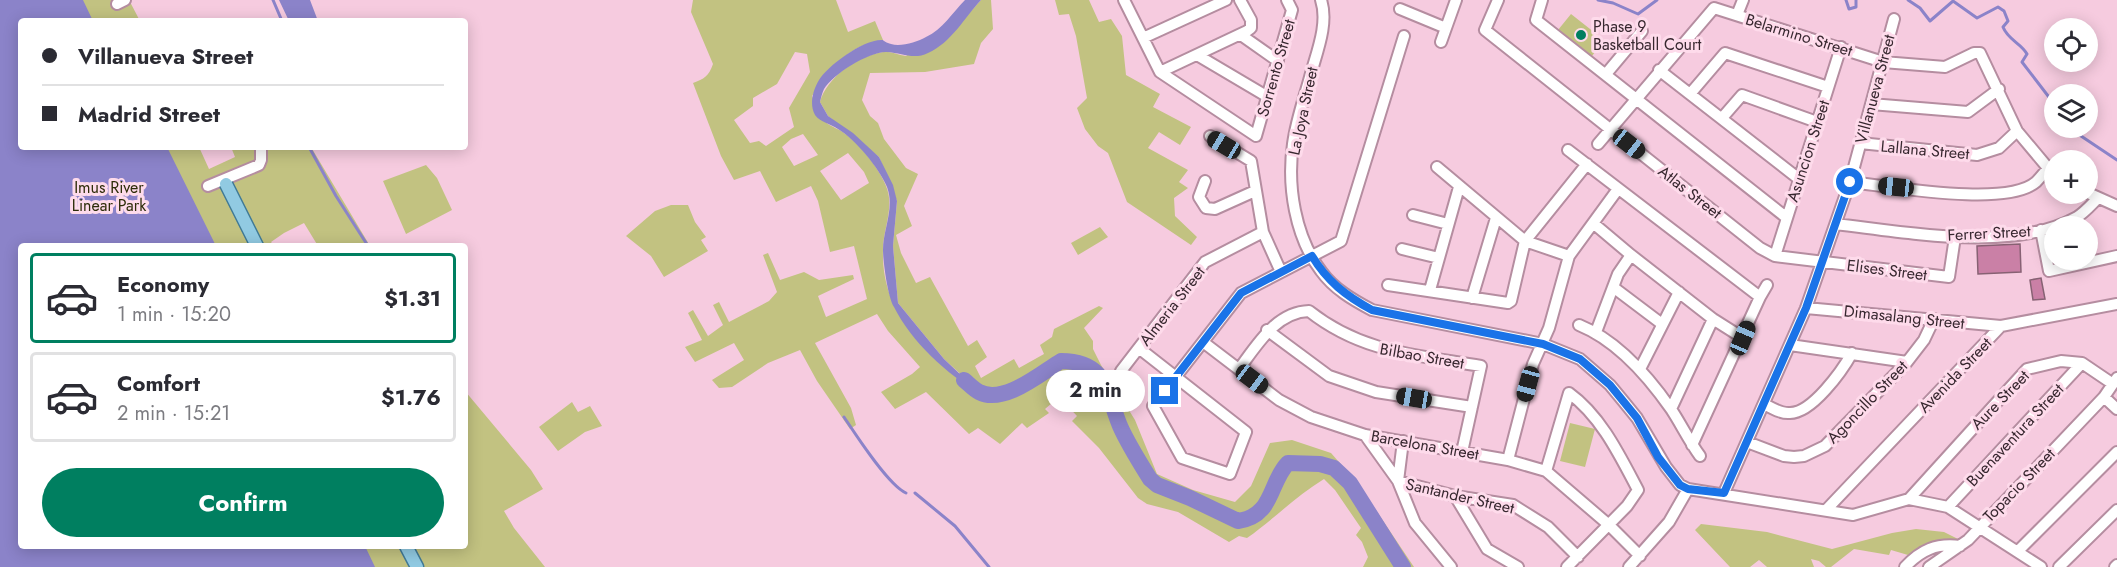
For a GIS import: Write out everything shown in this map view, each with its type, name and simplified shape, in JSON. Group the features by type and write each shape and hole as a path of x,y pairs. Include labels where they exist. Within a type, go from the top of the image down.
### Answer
{"main road":[{"path":"226,184 256,243"},
{"path":"408,549 417,567"}],"street":[{"path":"1143,38 1226,0"},
{"path":"1129,2 1160,72 1241,35 1251,28 1251,20 1240,0"},
{"name":"Sorrento Street","path":"1160,72 1256,136 1292,10 1287,0"},
{"name":"La Joya Street","path":"1321,0 1323,7 1321,36 1296,125 1292,156 1292,193 1296,216 1312,256 1322,272 1348,297 1372,310 1543,344 1580,359 1610,385 1637,418 1666,467 1680,485 1688,489"},
{"path":"1441,42 1456,0"},
{"name":"Atlas Street","path":"1498,0 1485,30 1760,248 1775,256 1822,262"},
{"path":"1542,0 1536,20 1787,218"},
{"path":"1737,15 1742,1"},
{"name":"Belarmino Street","path":"1598,144 1714,8 1883,62 1945,67 1974,53 1980,53 1999,89"},
{"path":"1400,9 1446,28"},
{"name":"Villanueva Street","path":"1724,493 1806,308 1850,182 1894,19"},
{"path":"1606,74 1642,31"},
{"path":"1241,35 1278,61"},
{"path":"1140,348 1177,376 1246,432 1230,474 1182,458 1153,406 1177,376 1241,293 1341,241 1404,36"},
{"name":"Asuncion Street","path":"1775,256 1841,47"},
{"path":"1689,94 1725,53 1828,87"},
{"path":"1197,55 1269,97"},
{"path":"1659,70 1799,178"},
{"path":"1871,104 1968,112 1999,89 2017,131 2044,162"},
{"path":"1722,118 1742,95 1817,122"},
{"name":"Lallana Street","path":"1860,143 1977,154 2000,148 2017,131"},
{"path":"1210,136 1251,161 1263,232 1281,272"},
{"path":"208,186 259,165 261,150"},
{"path":"1568,150 1760,297"},
{"path":"1388,285 1508,303 1511,301 1526,241 1587,164"},
{"path":"1437,166 1459,187 1526,241 1569,256"},
{"path":"1850,182 1988,196 2025,188 2044,176"},
{"path":"1205,181 1199,197 1206,208 1215,209 1255,191"},
{"path":"1430,290 1459,187"},
{"path":"1508,460 1533,364 1543,344 1569,256 1618,189"},
{"path":"2098,198 2117,206"},
{"name":"Ferrer Street","path":"1836,224 1955,237 2001,236 2041,230 2078,217 2087,204"},
{"path":"1413,215 1448,224"},
{"path":"1472,298 1496,218"},
{"path":"1593,223 1713,319 1743,338"},
{"path":"2041,230 2049,271 2117,256"},
{"name":"Almeria Street","path":"1120,371 1205,262 1263,232"},
{"name":"Elises Street","path":"1822,262 1949,277 1955,237"},
{"path":"1401,249 1439,258"},
{"path":"1596,332 1618,274 1631,255"},
{"path":"1692,446 1767,285"},
{"path":"1613,287 1662,324"},
{"path":"1640,369 1679,292"},
{"name":"Avenida Street","path":"1827,509 2001,326 2117,304"},
{"name":"Dimasalang Street","path":"1806,308 1934,318 2001,326"},
{"name":"Bilbao Street","path":"1239,369 1267,330 1299,311 1309,310 1330,328 1376,348 1481,366 1462,452"},
{"name":"Agoncillo Street","path":"1747,442 1784,456 1804,456 1825,446 1906,362 1924,340 1934,318"},
{"path":"1671,408 1713,319"},
{"path":"1579,325 1596,332 1640,369 1671,408 1700,456"},
{"path":"1267,330 1329,376 1376,392 1472,407"},
{"name":"Barcelona Street","path":"1203,342 1280,400 1311,417 1365,435 1508,460 1546,471 1609,525 1640,556"},
{"path":"1790,345 1906,362"},
{"path":"1764,404 1783,413 1791,414 1806,408 1843,369 1852,353"},
{"name":"Aure Street","path":"1909,498 2027,369 2061,362 2082,363"},
{"path":"2082,363 2115,381"},
{"name":"Buenaventura Street","path":"1948,507 2082,363"},
{"name":"Topacio Street","path":"1724,493 1853,515 1909,498 1948,507 1979,526 2104,397 2115,381"},
{"path":"1546,471 1569,393 1577,399 1615,445 1638,490 1609,525 1567,567"},
{"path":"2104,397 2117,409"},
{"path":"1365,435 1398,481 1415,523 1451,567"},
{"path":"1398,481 1403,441"},
{"path":"2018,551 2117,452"},
{"name":"Santander Street","path":"1398,481 1455,496 1513,506 1548,527 1578,557"},
{"path":"1629,567 1669,522 1688,489 1724,493"},
{"path":"1455,496 1487,549 1518,567"},
{"path":"2059,567 2117,510"},
{"path":"1929,567 1960,546 1979,526 2041,567"},
{"path":"1905,567 1916,555 1933,547 1960,546"}],"green space":[{"name":"Imus River Linear Park","path":"0,0 129,0 138,18 18,18 18,150 200,150 209,169 235,157 232,150 313,150 368,243 316,243 304,223 284,233 272,243 18,243 18,549 468,549 468,395 531,470 543,489 504,511 514,528 545,567 0,567"},
{"path":"693,0 836,0 848,32 875,21 883,40 859,47 841,60 812,96 825,122 844,133 862,150 874,164 886,186 889,202 883,242 884,273 889,293 898,312 922,344 970,387 968,381 944,359 898,303 893,246 897,201 879,157 828,116 820,102 829,84 853,63 883,52 906,56 972,10 981,0 991,0 993,29 981,43 974,64 925,72 870,73 862,100 870,116 878,123 884,139 906,168 918,174 904,206 912,226 896,235 901,253 916,283 930,277 968,346 977,340 987,357 975,366 981,378 1014,359 1019,368 1044,354 1040,345 1052,337 1054,329 1099,306 1103,308 1084,328 1093,341 1093,349 1101,365 1135,420 1157,474 1193,490 1235,502 1251,486 1270,443 1292,440 1331,453 1359,485 1414,567 1363,567 1368,557 1362,542 1356,535 1361,528 1335,490 1324,479 1247,538 1239,536 1229,542 1178,512 1147,504 1138,498 1099,448 1072,421 1077,416 1059,397 1045,409 1049,413 1027,428 1022,423 1000,444 978,428 969,434 926,392 895,409 881,392 920,367 888,331 877,314 815,343 851,408 856,425 850,429 817,381 800,350 768,363 732,387 719,388 712,380 744,360 734,343 695,362 685,347 702,340 688,313 693,310 708,336 723,325 713,305 719,302 729,322 769,301 777,292 763,255 768,253 780,280 804,272 819,280 853,275 854,279 818,296 826,317 867,299 854,246 830,252 818,201 811,186 776,202 760,171 734,180 721,156 693,83 706,77 713,64 691,12","holes":["795,52 807,54 810,72 789,108 794,127 766,146 759,141 750,143 734,120 753,106 753,98 777,84","803,134 818,155 794,166 782,147 791,139","848,153 864,172 869,183 841,200 820,171"]},
{"path":"1055,0 1089,0 1099,22 1111,19 1122,36 1126,75 1160,94 1153,107 1191,127 1180,145 1159,132 1148,148 1188,170 1179,182 1188,188 1174,198 1175,216 1197,237 1191,245 1127,202 1108,153 1098,146 1085,129 1077,108 1087,98 1076,36 1069,14 1059,15"},
{"name":"Phase 9 Basketball Court","path":"1571,14 1604,40 1592,56 1558,30"},
{"path":"426,165 437,178 452,210 406,234 383,181"},
{"path":"671,205 688,205 695,222 706,237 701,240 708,251 664,277 651,256 626,236 655,211"},
{"path":"1100,227 1108,237 1078,255 1071,243"},
{"path":"572,402 578,412 590,406 602,426 585,432 558,451 539,427"},
{"path":"1570,423 1595,429 1585,467 1560,461"},
{"path":"1701,524 1767,532 1832,549 1916,529 1944,532 1962,541 1945,550 1933,541 1908,555 1891,550 1889,555 1854,549 1831,567 1826,567 1819,561 1811,559 1814,567 1767,567 1759,560 1750,567 1730,567 1695,530"}],"shaded area":[{"name":"Imus River Linear Park","path":"0,0 83,0 92,18 18,18 18,150 168,150 215,243 18,243 18,549 366,549 375,567 0,567"},
{"path":"279,0 310,0 317,18 288,18"},
{"path":"965,0 981,0 951,36 936,49 918,56 887,52 862,59 843,70 829,83 823,91 820,102 828,116 853,133 879,157 893,185 897,201 893,246 898,303 944,359 980,393 955,377 931,356 901,320 890,296 884,263 883,242 890,203 887,187 878,171 859,147 845,134 815,115 812,102 823,74 847,54 875,41 883,40 899,45 922,39 942,25"}],"building":[{"path":"2020,244 2021,272 1978,274 1977,246"},
{"path":"2041,278 2045,299 2033,300 2030,280"}],"waterway":[{"path":"273,0 281,18"},
{"path":"1598,0 1613,3 1638,14 1657,0"},
{"path":"1846,0 1849,9 1856,7 1856,0"},
{"path":"1908,0 1920,8 1930,21 1953,1 1977,18 1998,7 2004,11 2008,21 2003,27 2005,31 2027,54 2022,62 2044,91"},
{"path":"2084,138 2117,160"},
{"path":"311,150 366,243"},
{"path":"964,380 979,392 989,395 1000,394 1022,386 1061,361 1088,366 1103,381 1123,433 1150,479 1157,485 1238,521 1250,518 1265,505 1277,479 1288,463 1320,464 1334,468 1350,483 1403,567"},
{"path":"844,417 890,480 906,493"},
{"path":"915,493 955,526 989,567"}],"place":[{"name":"Phase 9 Basketball Court","path":"1581,35"}],"route":[{"path":"1165,391 1241,293 1312,256 1322,272 1348,297 1372,310 1543,344 1580,359 1610,385 1637,418 1658,457 1680,485 1688,489 1724,493 1806,308 1850,182"}]}
